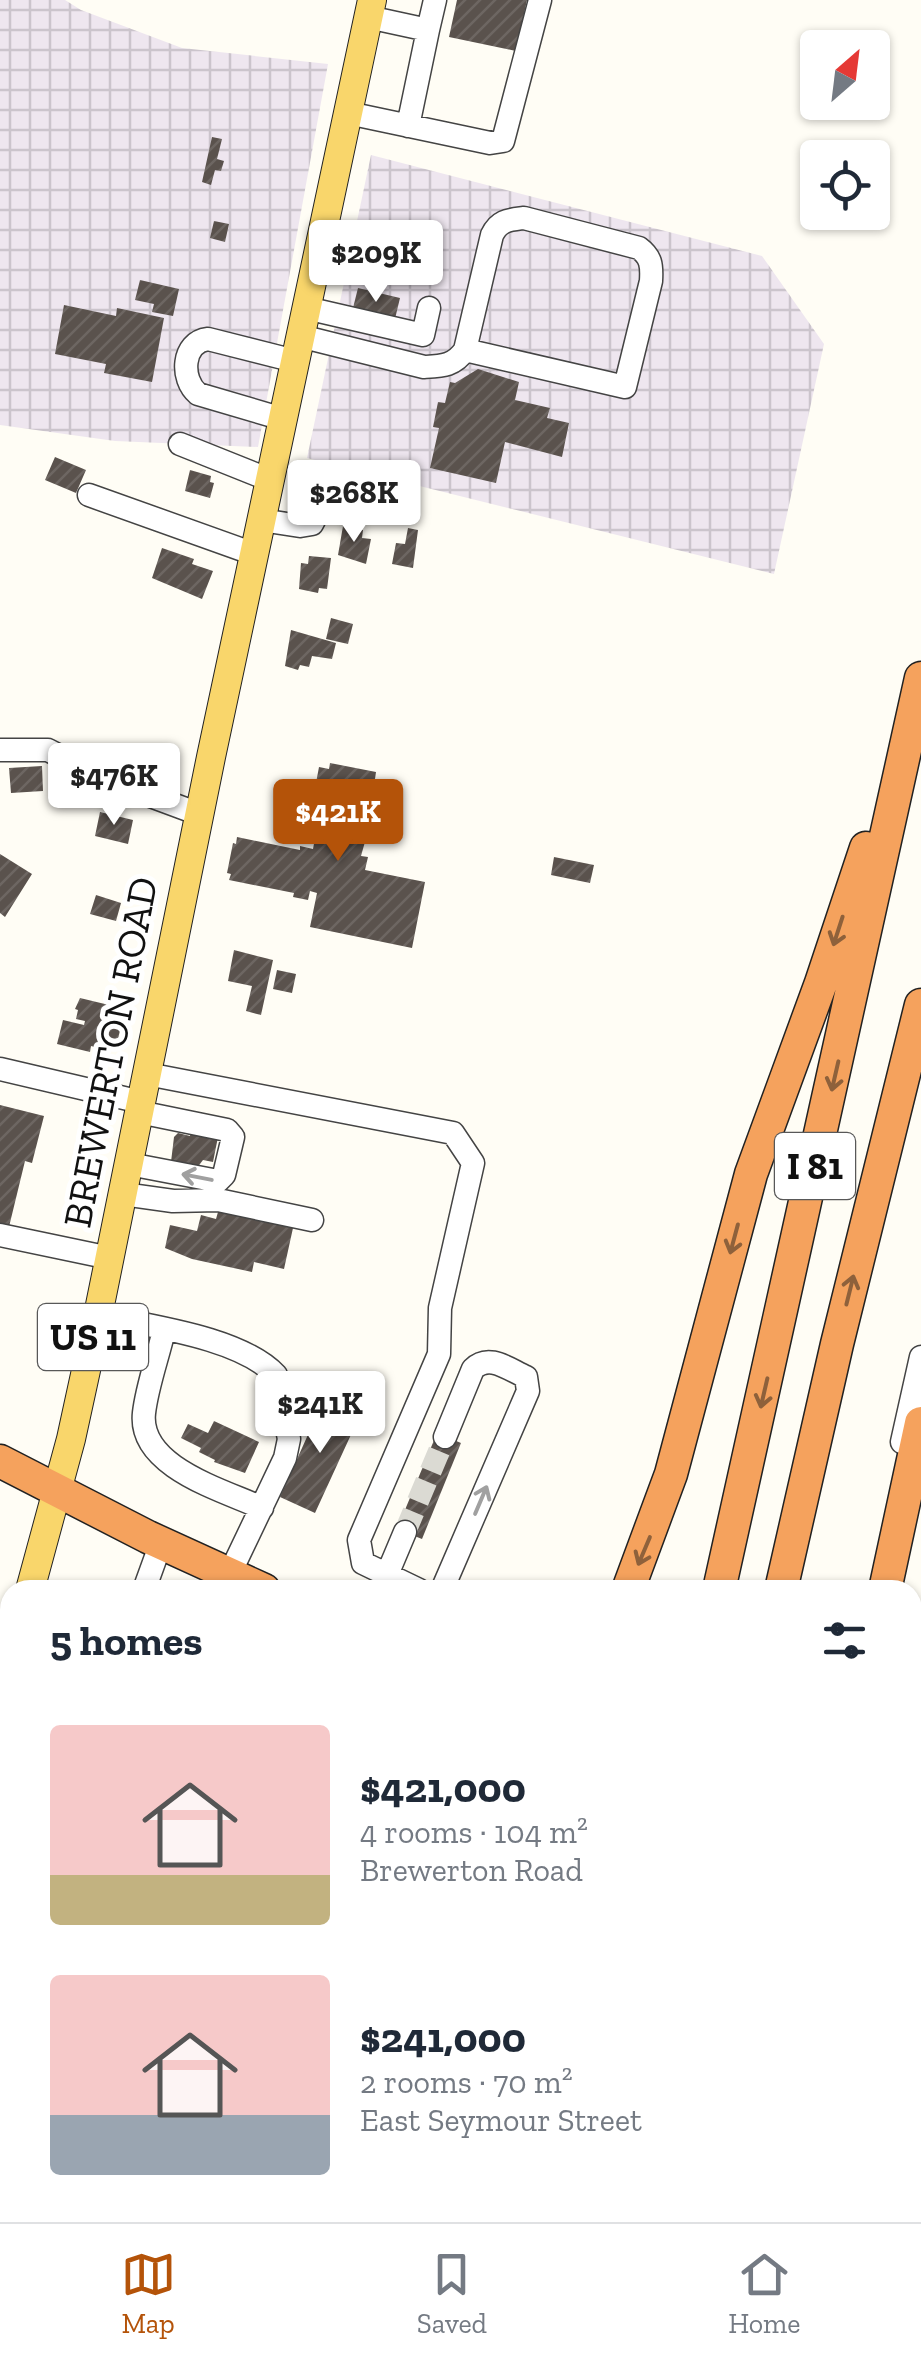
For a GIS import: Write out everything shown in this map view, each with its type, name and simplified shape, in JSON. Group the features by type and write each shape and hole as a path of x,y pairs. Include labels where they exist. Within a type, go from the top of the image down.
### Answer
{"highway":[{"name":"I 81","path":"721,1580 921,678"},
{"path":"632,1580 671,1474 751,1174 906,741"},
{"name":"I 81","path":"783,1580 921,1005"},
{"path":"887,1580 921,1423"},
{"path":"0,1460 161,1543 223,1580"}],"main road":[{"name":"BREWERTON ROAD","path":"33,1580 98,1315 370,8"}],"street":[{"path":"408,126 435,0"},
{"path":"348,113 490,143 503,141 540,0"},
{"path":"370,8 428,30"},
{"path":"300,335 424,367 444,366 458,360 464,350 492,234 505,220 524,218 638,248 648,255 651,281 625,387 464,350"},
{"path":"283,419 198,394 185,376 191,347 198,340 423,335 430,308"},
{"path":"180,444 270,480"},
{"path":"90,495 254,554"},
{"path":"261,520 312,524 322,503 338,498 407,511"},
{"path":"0,750 48,750 102,778 200,814"},
{"path":"0,1069 223,1129 233,1137 224,1174 218,1181 129,1164"},
{"path":"147,1074 453,1133 473,1164 440,1308 440,1354 359,1540 363,1563 380,1580"},
{"path":"122,1194 174,1201 218,1200 312,1220"},
{"path":"0,1234 110,1258"},
{"path":"98,1315 251,1356 276,1374 290,1439 285,1458 227,1580"},
{"path":"164,1330 144,1414 144,1433 154,1450 171,1465 262,1508"},
{"path":"872,1580 921,1358"},
{"path":"445,1436 473,1369 480,1362 491,1361 526,1377 528,1391 446,1580"},
{"path":"422,1395 456,1409"},
{"path":"384,1580 405,1532"},
{"path":"148,1580 161,1543"}],"shaded area":[{"path":"0,0 65,0 81,10 182,48 328,64 258,447 115,441 0,425"},
{"path":"371,155 762,256 824,344 774,574 307,458"}],"building":[{"path":"457,0 527,0 516,51 449,37"},
{"path":"212,137 222,139 217,159 224,161 221,171 215,170 211,185 202,182"},
{"path":"214,221 229,224 225,242 210,238"},
{"path":"140,280 179,289 173,316 152,312 154,304 135,300"},
{"path":"358,288 400,298 394,323 352,312"},
{"path":"64,305 116,316 117,308 164,318 152,382 104,373 106,364 55,354"},
{"path":"478,369 519,382 515,400 550,408 547,418 569,423 562,457 505,442 496,483 430,468 439,428 433,427 438,402 445,403 450,382 455,383"},
{"path":"55,457 86,470 76,493 45,480"},
{"path":"190,470 211,476 210,482 214,483 210,498 185,491"},
{"path":"343,526 363,530 362,538 371,539 366,564 338,555"},
{"path":"408,528 418,530 413,568 392,564 396,543 405,544"},
{"path":"162,548 194,559 192,564 213,571 202,599 152,578"},
{"path":"309,556 331,558 327,589 319,588 318,593 299,589 301,563 308,564"},
{"path":"331,618 353,624 348,644 326,639"},
{"path":"291,630 336,643 332,659 312,656 309,667 300,665 298,670 285,666"},
{"path":"330,763 376,772 375,779 386,781 378,824 367,821 370,824 361,856 368,857 365,870 425,882 412,948 310,927 317,893 310,891 308,900 293,897 294,893 229,880 231,874 227,873 237,837 300,850 300,846 313,849 319,817 310,815 319,767 329,769"},
{"path":"42,766 43,791 11,793 9,768"},
{"path":"100,812 133,820 128,844 95,836"},
{"path":"0,854 32,874 5,917 0,913"},
{"path":"554,857 594,865 590,883 551,875"},
{"path":"96,895 121,903 116,921 90,914"},
{"path":"234,950 273,960 261,1015 246,1011 252,986 228,981"},
{"path":"277,970 296,974 292,993 273,989"},
{"path":"80,998 109,1005 105,1022 121,1026 116,1048 99,1044 98,1048 91,1046 90,1052 57,1044 63,1020 84,1025 85,1021 76,1019"},
{"path":"0,1105 44,1116 32,1163 25,1161 8,1231 0,1230"},
{"path":"191,1131 218,1137 213,1162 203,1160 197,1168 171,1162 174,1137 178,1133 190,1136"},
{"path":"218,1212 293,1228 284,1269 254,1262 252,1272 192,1259 165,1248 170,1225 197,1231 201,1215 216,1219"},
{"path":"324,1399 360,1415 315,1513 280,1497"},
{"path":"214,1421 259,1442 245,1473 214,1462 199,1452 201,1448 181,1438 188,1424 208,1433"},
{"path":"437,1433 461,1443 422,1539 397,1529"}],"tunnel":[{"path":"405,1532 445,1437"}]}
